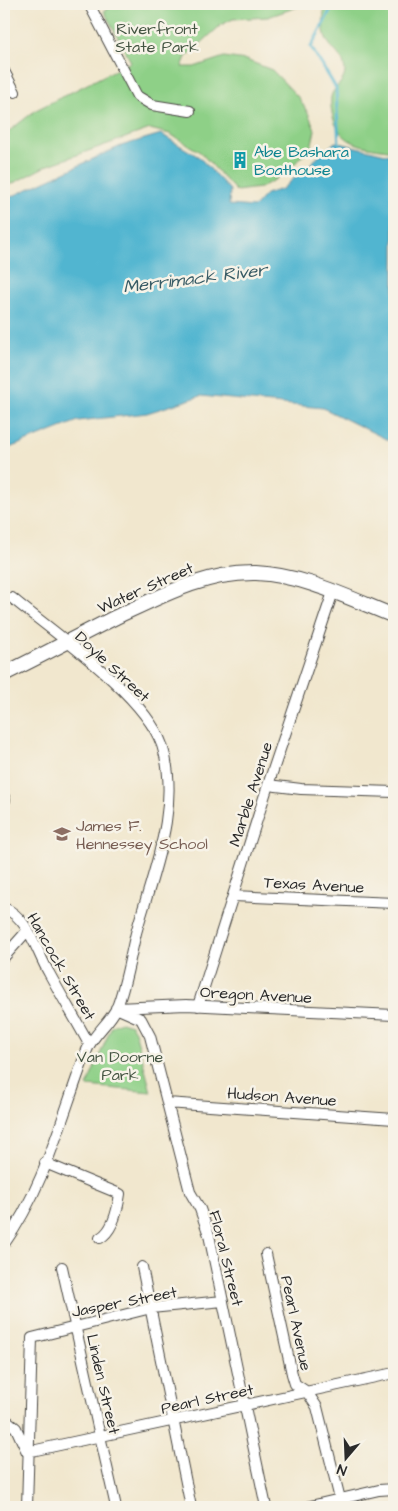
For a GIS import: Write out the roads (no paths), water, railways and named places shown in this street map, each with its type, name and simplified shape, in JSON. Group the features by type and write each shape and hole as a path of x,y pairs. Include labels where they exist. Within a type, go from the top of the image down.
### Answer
{"main road":[{"name":"Water Street","path":"4,674 169,592 210,577 256,573 272,575 334,592 394,616"}],"street":[{"path":"89,4 137,96 152,104 190,111"},
{"path":"4,72 15,92"},
{"name":"Marble Avenue","path":"198,1006 268,785 334,592"},
{"name":"Doyle Street","path":"12,598 137,704 161,743 166,764 167,799 164,835 116,1008"},
{"path":"268,785 301,789 394,792"},
{"name":"Texas Avenue","path":"233,896 394,903"},
{"name":"Hancock Street","path":"4,908 13,912 28,930 48,972 89,1044"},
{"path":"4,957 28,930"},
{"name":"Oregon Avenue","path":"116,1008 198,1006 394,1015"},
{"path":"4,1244 38,1185 89,1044 116,1008"},
{"name":"Floral Street","path":"116,1008 141,1019 150,1036 190,1192 200,1209 209,1235 266,1507"},
{"name":"Hudson Avenue","path":"167,1103 394,1119"},
{"path":"45,1163 120,1194 110,1228 100,1238"},
{"name":"Pearl Avenue","path":"266,1254 293,1379 295,1384 307,1392 317,1407 340,1499"},
{"name":"Linden Street","path":"62,1267 116,1507"},
{"path":"142,1267 192,1507"},
{"name":"Jasper Street","path":"27,1452 33,1338 150,1308 223,1301"},
{"name":"Pearl Street","path":"27,1452 394,1373"},
{"path":"4,1418 16,1428 27,1452 27,1507"},
{"path":"306,1507 394,1489"}],"water":[{"name":"Merrimack River","path":"161,134 199,157 230,190 229,205 254,207 266,194 282,189 335,142 394,156 394,443 323,408 201,396 147,413 78,421 4,450 4,200 121,146"}],"waterway":[{"path":"334,4 311,47 336,88 339,147"}],"place":[{"name":"Abe Bashara Boathouse","path":"240,160"},
{"name":"James F. Hennessey School","path":"62,834"}],"park label":[{"name":"Riverfront State Park","path":"157,37"},
{"name":"Van Doorne Park","path":"120,1065"}]}
